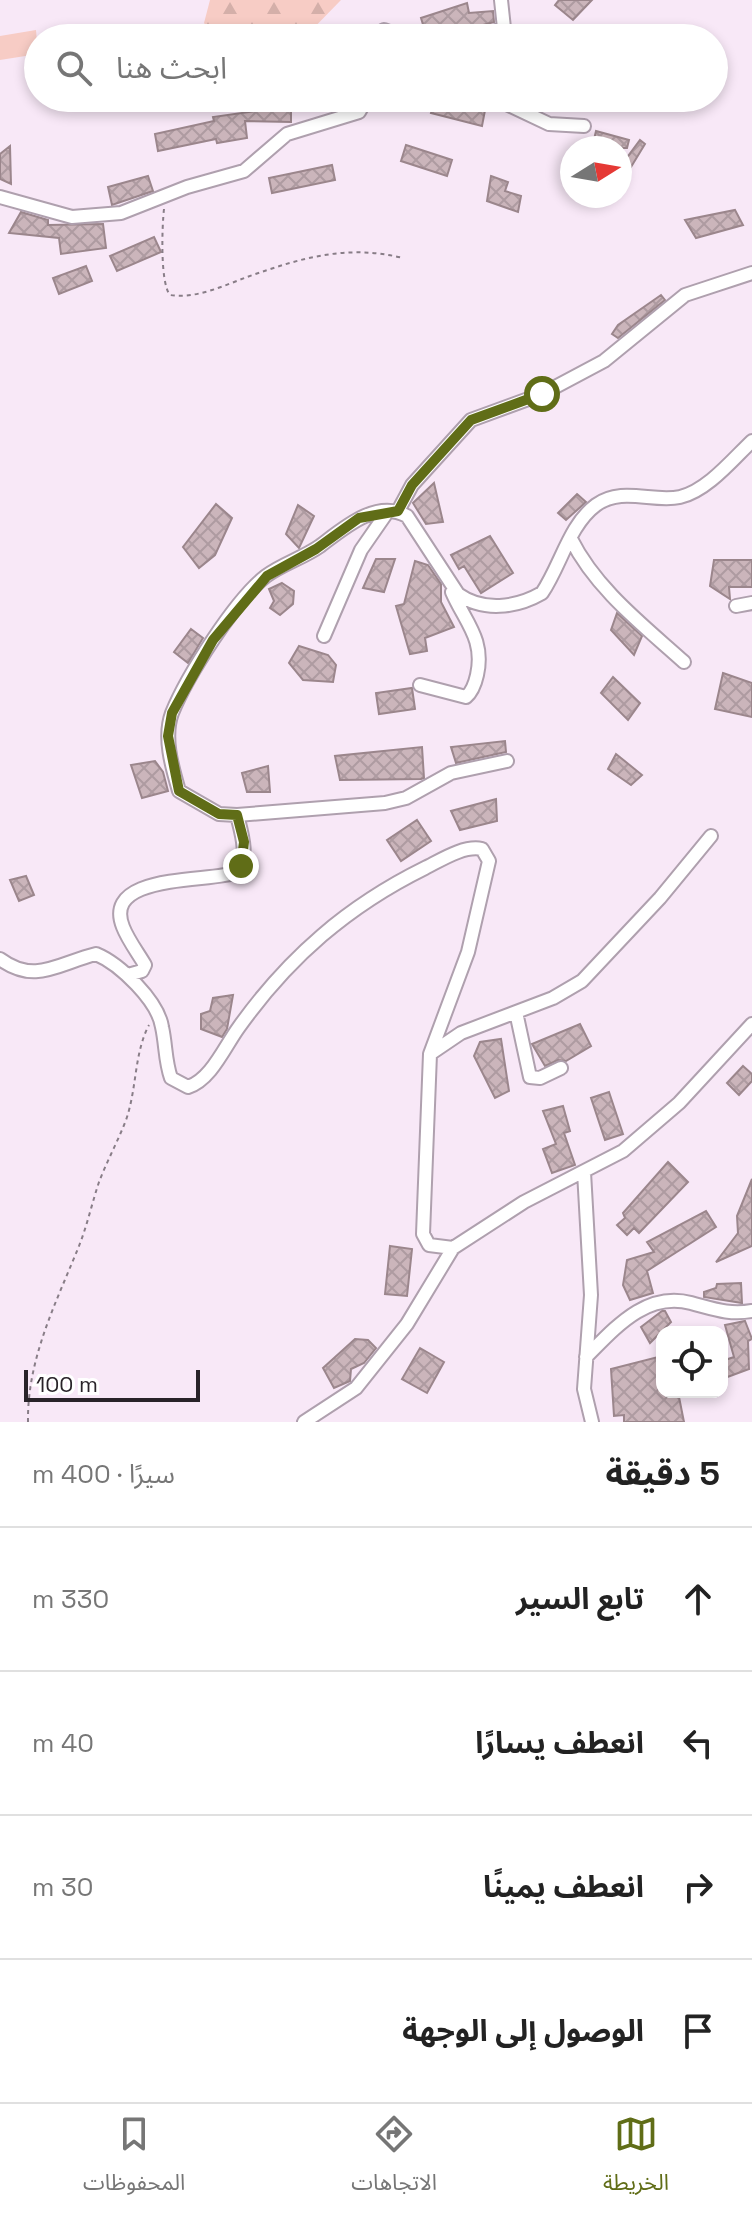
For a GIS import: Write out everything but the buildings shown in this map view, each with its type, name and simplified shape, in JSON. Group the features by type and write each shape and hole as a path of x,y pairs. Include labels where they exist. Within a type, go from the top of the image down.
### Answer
{"street":[{"path":"501,0 504,24"},
{"path":"0,197 72,217 121,213 244,171 287,134 359,112"},
{"path":"524,112 549,124 584,126"},
{"path":"324,636 361,550 412,485 471,420 542,394 604,361 685,295 752,273"},
{"path":"446,578 470,603 495,606 520,603 542,593 582,518 606,499 680,497 696,489 752,441"},
{"path":"420,685 466,697 477,675 478,639 417,526 393,511 359,518 316,549 267,576 213,640 172,713 168,736 179,791 219,814 385,803 406,798 451,773 507,761"},
{"path":"571,539 589,569 620,603 684,662"},
{"path":"736,606 752,603"},
{"path":"128,975 142,971 145,965 122,926 121,913 126,899 152,884 237,872 243,862 244,842 237,815"},
{"path":"430,1054 461,1033 553,998 582,981 660,898 711,836"},
{"path":"0,959 23,972 54,969 96,954 110,960 128,975 162,1023 171,1078 182,1086 199,1083 276,982 334,921 385,887 441,859 475,848 482,849 489,861 482,902 430,1054 423,1234 434,1248 453,1248"},
{"path":"516,1012 530,1077 540,1078 561,1068"},
{"path":"304,1422 356,1388 407,1324 453,1248 524,1202 623,1151 655,1126 752,1024"},
{"path":"584,1172 591,1295 584,1389 592,1422"},
{"path":"586,1357 635,1311 660,1302 686,1301 728,1314 752,1311"}],"path":[{"path":"166,196 161,232 165,257 161,275 170,295 195,294 339,251 369,250 403,258"},
{"path":"28,1422 28,1399 38,1352 80,1243 99,1181 126,1120 143,1037 156,1013"}],"green space":[{"path":"210,0 341,0 318,24 204,23"},
{"path":"24,32 24,56 0,60 0,36"}],"route":[{"path":"241,866 244,842 237,815 219,814 179,791 172,770 168,736 172,713 213,640 267,576 316,549 359,518 373,513 398,511 412,485 471,420 542,394"}]}
